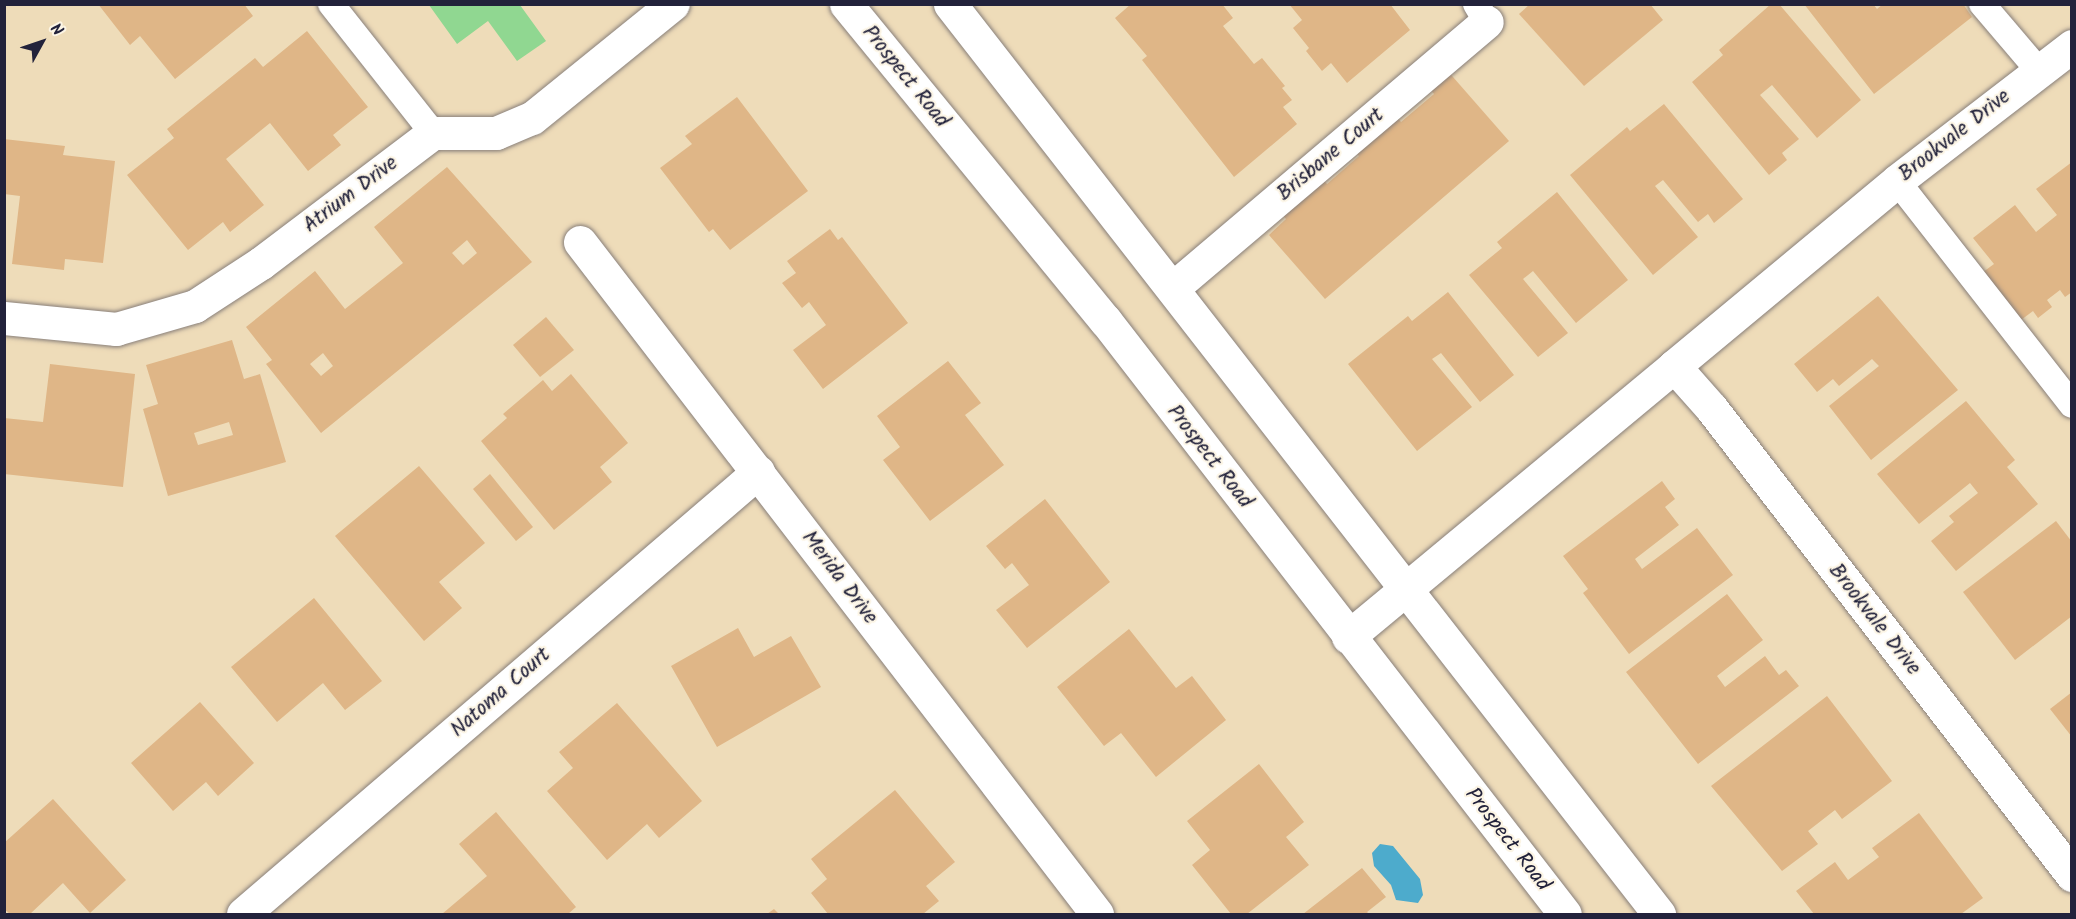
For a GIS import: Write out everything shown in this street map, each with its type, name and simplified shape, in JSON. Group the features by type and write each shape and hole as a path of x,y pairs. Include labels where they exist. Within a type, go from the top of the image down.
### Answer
{"street":[{"path":"433,133 496,133 532,118 673,4"},
{"name":"Prospect Road","path":"846,4 1105,321 1565,915"},
{"path":"950,4 1174,287 1659,915"},
{"name":"Brisbane Court","path":"1174,287 1482,14"},
{"name":"Brookvale Drive","path":"1348,637 1896,181 2072,46"},
{"name":"Atrium Drive","path":"4,318 116,329 195,306 261,263 433,133"},
{"name":"Merida Drive","path":"580,242 758,472 1091,912"},
{"name":"Brookvale Drive","path":"1674,366 1712,409 2072,875"},
{"name":"Natoma Court","path":"243,915 758,472"}],"lane":[{"path":"331,4 433,133"},
{"path":"1982,4 2039,71"},
{"path":"1896,181 2072,405"}],"green space":[{"path":"429,5 520,5 546,41 517,61 488,21 457,44"}],"water":[{"path":"1380,844 1393,846 1420,879 1423,895 1418,903 1396,900 1391,885 1374,866 1372,853"}],"building":[{"path":"98,4 244,4 253,16 175,79 140,36 130,45"},
{"path":"1131,4 1222,4 1233,18 1223,26 1254,64 1262,58 1285,86 1282,88 1292,100 1283,107 1297,124 1234,177 1142,60 1147,56 1115,18"},
{"path":"1289,4 1390,4 1410,30 1347,83 1331,63 1322,71 1306,51 1309,48 1293,28 1302,20"},
{"path":"1530,4 1650,4 1663,20 1584,86 1519,14"},
{"path":"1771,4 1779,4 1861,100 1817,138 1772,85 1760,95 1799,139 1782,153 1787,160 1769,175 1692,82 1723,55 1719,50"},
{"path":"1804,4 1873,4 1877,9 1883,4 1963,4 1972,17 1874,94"},
{"path":"307,31 368,107 333,135 341,145 308,171 270,123 226,159 264,205 230,232 223,222 188,250 127,175 174,138 167,129 255,58 263,67"},
{"path":"1446,69 1509,141 1325,299 1269,235 1286,219 1279,211 1320,176 1327,184 1359,156 1353,149 1395,114 1401,122 1434,94 1427,85"},
{"path":"737,97 808,191 730,250 713,229 709,232 660,168 692,144 685,136"},
{"path":"1664,104 1743,199 1714,223 1708,214 1698,222 1663,180 1655,186 1698,237 1653,275 1570,175 1627,127 1630,131"},
{"path":"4,139 65,146 63,155 115,161 103,263 65,259 64,270 12,264 20,196 4,194"},
{"path":"2072,162 2072,292 2065,297 2060,290 2047,300 2052,307 2038,318 2033,311 2017,323 1979,275 1994,264 1973,238 2015,205 2036,232 2057,215 2036,189"},
{"path":"447,167 532,262 321,433 266,364 272,360 246,327 315,271 345,309 403,263 374,227","holes":["467,240 477,253 463,265 452,253","323,353 333,366 321,376 310,364"]},
{"path":"1557,192 1628,280 1576,323 1533,271 1523,279 1568,333 1538,357 1469,275 1502,248 1497,242"},
{"path":"830,229 838,240 842,237 908,323 823,389 793,350 826,325 809,302 802,308 782,283 796,273 787,261"},
{"path":"1448,292 1514,375 1480,402 1441,353 1432,359 1472,407 1417,451 1348,364 1408,316 1412,321"},
{"path":"1878,296 1958,390 1871,460 1829,406 1879,366 1872,359 1839,386 1833,379 1817,392 1794,364"},
{"path":"546,317 574,350 540,377 513,345"},
{"path":"232,340 244,379 260,374 286,462 168,496 143,409 158,404 146,365","holes":["229,422 233,435 198,445 194,433"]},
{"path":"948,361 981,403 965,415 1004,465 930,521 883,460 900,447 877,416"},
{"path":"50,364 135,374 123,487 4,474 4,418 43,422"},
{"path":"571,374 628,443 600,467 612,482 554,530 481,441 507,418 503,414 543,380 552,391"},
{"path":"1966,401 2015,460 2007,467 2038,504 1956,571 1931,541 1954,522 1949,516 1978,493 1970,483 1919,524 1877,474"},
{"path":"419,466 485,543 439,582 462,608 424,641 335,536"},
{"path":"490,474 533,527 516,541 473,489"},
{"path":"1662,481 1675,499 1665,507 1679,525 1635,559 1642,569 1697,528 1733,575 1629,654 1583,593 1588,589 1563,556"},
{"path":"1045,499 1110,582 1027,648 996,610 1029,585 1012,563 1005,569 986,546"},
{"path":"2056,521 2072,542 2072,616 2015,660 1963,592"},
{"path":"1727,594 1763,640 1717,676 1725,687 1765,656 1779,675 1786,670 1799,686 1698,764 1626,672"},
{"path":"314,598 382,681 345,710 323,683 277,722 231,667"},
{"path":"738,628 754,657 791,636 821,687 717,747 671,666"},
{"path":"1129,629 1176,688 1192,676 1226,720 1156,777 1121,733 1104,746 1057,687"},
{"path":"2072,692 2072,737 2050,709"},
{"path":"1827,696 1892,781 1842,819 1835,810 1808,831 1818,844 1782,871 1711,786"},
{"path":"200,702 254,763 218,796 206,782 173,811 131,763"},
{"path":"617,703 702,801 659,838 647,824 607,860 547,791 573,768 559,752"},
{"path":"1259,764 1304,822 1286,837 1309,865 1247,914 1231,914 1192,865 1210,850 1187,821"},
{"path":"895,790 955,862 926,886 939,901 923,914 828,914 811,893 827,879 811,859"},
{"path":"53,799 126,880 90,913 63,883 30,914 10,914 4,909 4,843"},
{"path":"496,812 576,907 568,914 442,914 487,876 459,844"},
{"path":"1919,813 1983,898 1961,914 1814,914 1796,891 1835,862 1848,880 1879,857 1872,848"},
{"path":"1362,868 1386,897 1367,912 1369,914 1303,914"},
{"path":"774,909 779,914 767,914"}]}
